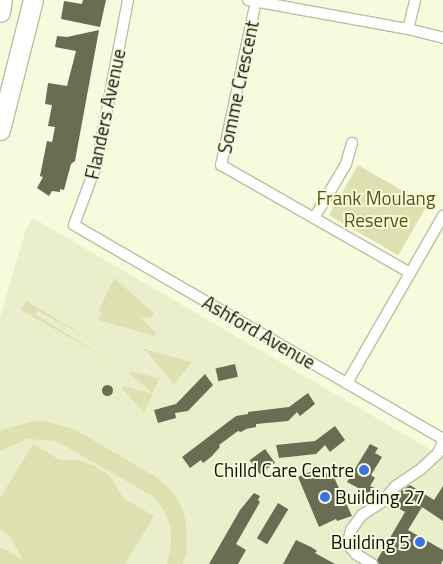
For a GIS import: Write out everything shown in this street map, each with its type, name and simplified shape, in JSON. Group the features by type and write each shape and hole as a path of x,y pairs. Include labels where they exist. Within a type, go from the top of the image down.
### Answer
{"highway":[{"path":"0,12 2,0"},
{"path":"0,113 23,0"},
{"path":"0,130 33,0"}],"street":[{"name":"Flanders Avenue","path":"74,225 97,163 128,0"},
{"path":"408,29 415,0"},
{"path":"252,1 408,29 443,38"},
{"name":"Somme Crescent","path":"252,1 221,166 410,273"},
{"path":"314,218 346,164 352,143"},
{"path":"347,383 443,216"},
{"name":"Ashford Avenue","path":"74,225 347,383 443,441"},
{"path":"372,564 356,554 350,547 348,542 351,530 362,515 382,502 396,486 438,453 443,441"}],"shaded area":[{"path":"33,218 443,457 443,564 0,564 0,317 26,229"}],"green space":[{"name":"Frank Moulang Reserve","path":"358,165 427,205 398,255 329,215"},
{"path":"114,278 154,313 151,318 140,317 156,333 155,336 98,320 102,313 98,312"},
{"path":"26,301 95,342 38,311 36,315 106,358 21,310"},
{"path":"145,348 192,362 174,384 146,351 143,351"},
{"path":"131,372 160,378 152,393 130,374"},
{"path":"123,386 153,394 144,412 122,389"},
{"path":"44,421 74,429 156,477 170,489 181,506 186,522 187,549 183,564 167,564 171,548 171,529 165,512 154,497 56,441 27,439 0,451 0,431 29,422"},
{"path":"33,444 60,460 77,460 95,466 111,477 123,498 154,516 125,564 0,564 0,547 23,560 9,535 0,529 0,498"}],"building":[{"path":"83,0 106,0 100,27 61,19 64,1 82,4"},
{"path":"99,30 75,161 71,164 64,190 60,189 60,192 52,191 49,196 37,188 43,177 40,176 47,141 52,142 55,127 48,126 52,105 45,104 48,83 67,86 76,51 55,47 57,36 67,37"},
{"path":"235,364 238,377 218,381 216,368"},
{"path":"205,374 213,385 188,411 175,413 176,418 158,423 154,410 176,404"},
{"path":"107,384 113,390 107,396 101,390"},
{"path":"308,393 315,404 300,416 297,412 288,421 256,424 256,427 241,432 238,431 219,445 220,447 211,457 203,463 201,460 190,468 182,457 236,416 248,414 248,412 289,407"},
{"path":"335,426 345,440 330,452 325,445 316,454 279,458 276,445 315,441"},
{"name":"Chilld Care Centre","path":"370,444 378,448 375,453 382,457 371,475 375,478 370,486 375,488 371,495 347,482"},
{"path":"265,449 275,463 260,474 250,460"},
{"name":"Building 27","path":"312,471 315,478 331,471 352,516 337,521 336,519 319,527 298,477"},
{"path":"410,485 434,500 443,486 443,521 422,507 408,530 443,550 443,560 441,564 379,564 377,560 405,512 391,504 401,491"},
{"path":"254,493 260,496 258,500 260,502 236,544 246,550 238,564 209,564 240,510"},
{"path":"278,503 288,509 267,544 257,538"},
{"path":"296,540 311,547 317,551 315,553 335,564 283,564"}],"place":[{"name":"Chilld Care Centre","path":"364,470"},
{"name":"Building 27","path":"325,497"},
{"name":"Building 5","path":"420,542"}]}
